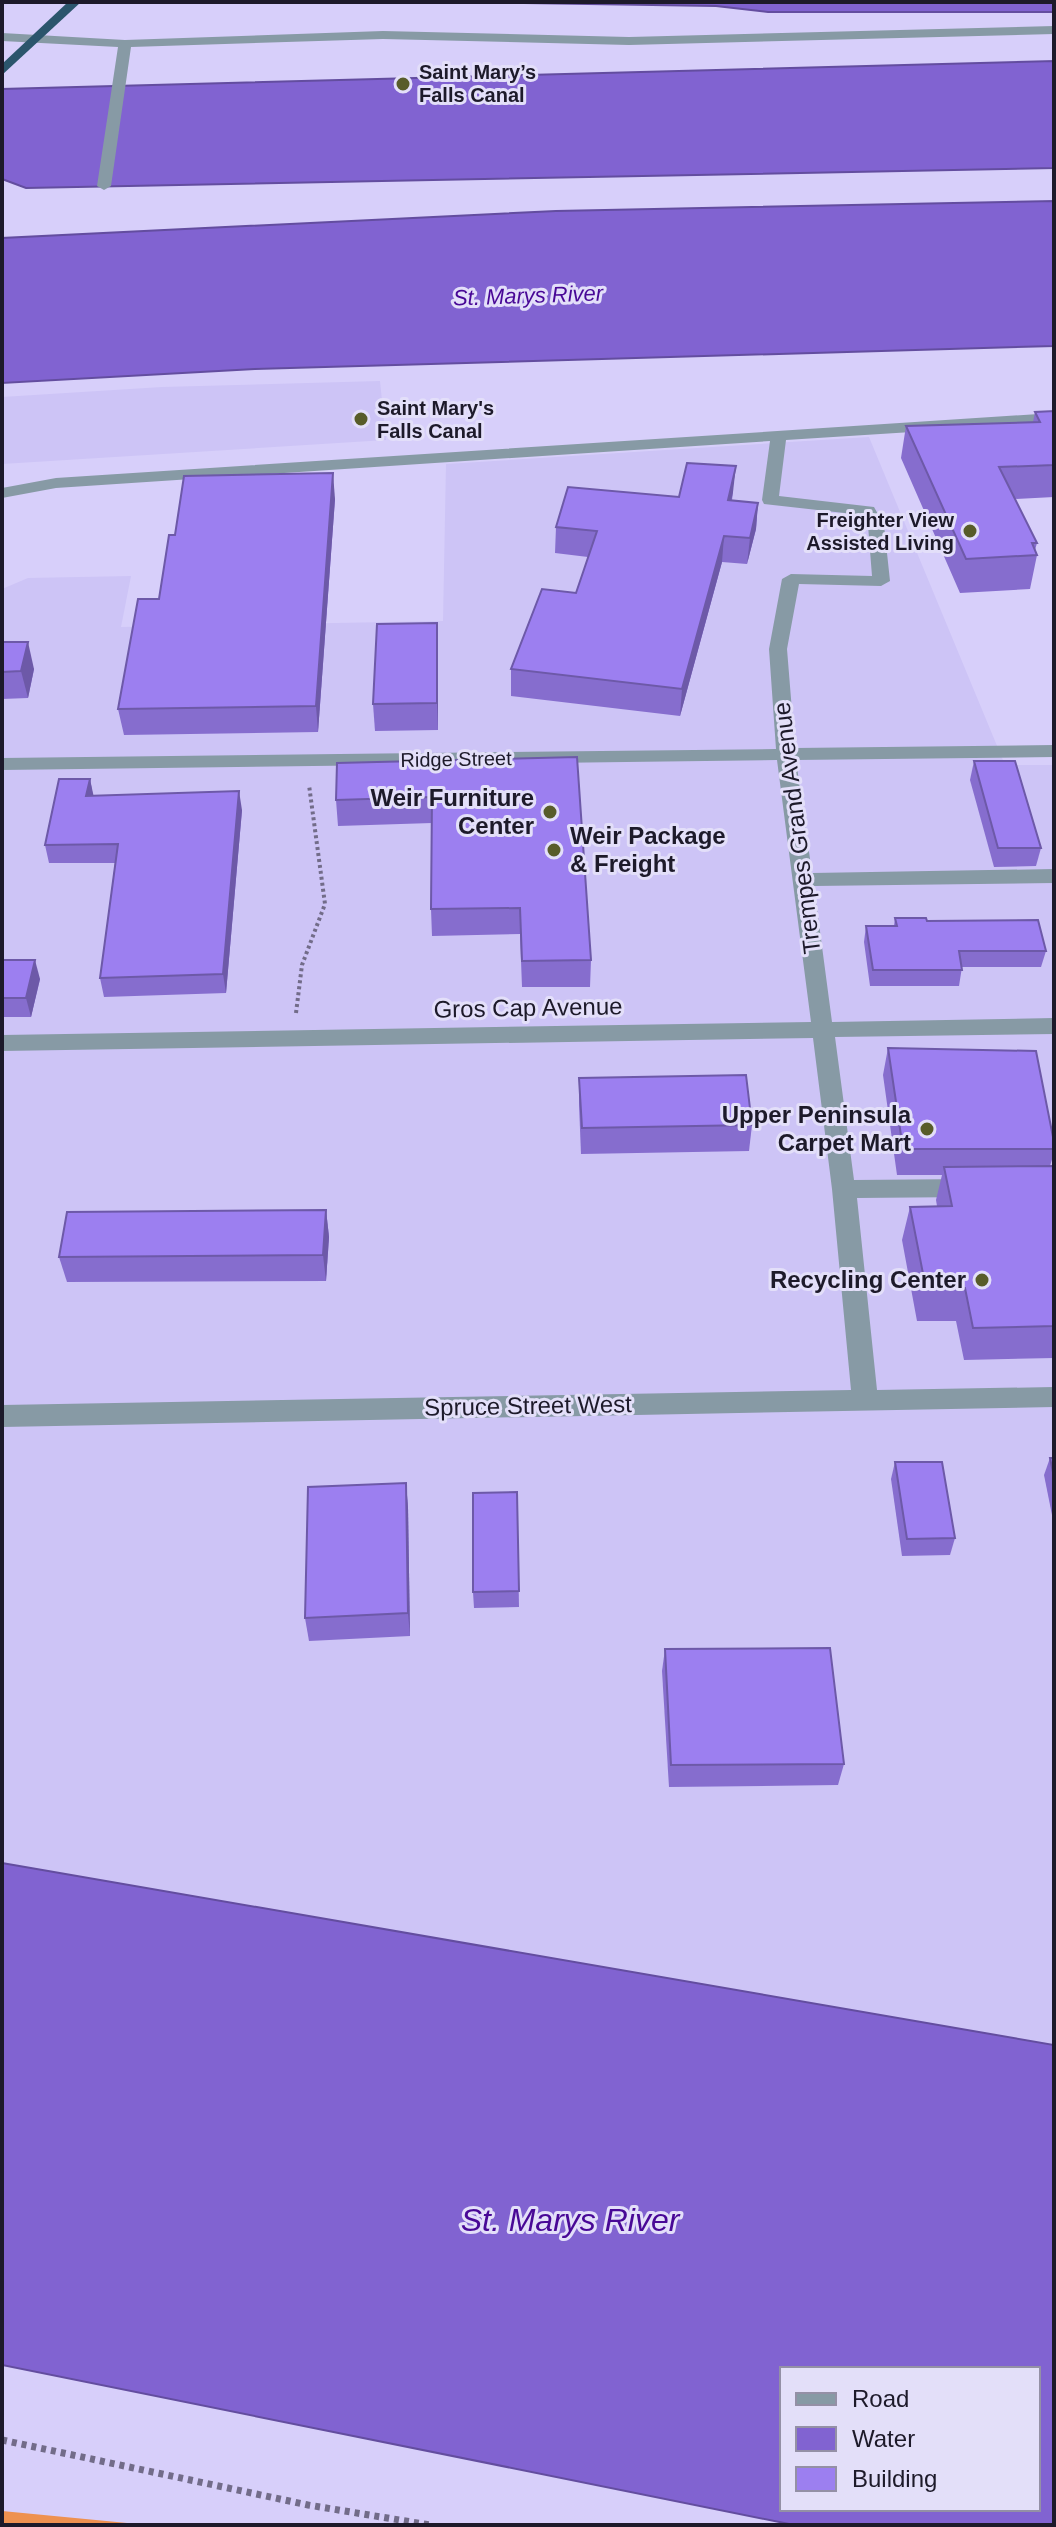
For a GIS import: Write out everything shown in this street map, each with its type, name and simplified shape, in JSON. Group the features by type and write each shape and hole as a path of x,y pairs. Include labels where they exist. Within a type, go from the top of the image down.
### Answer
{"highway":[{"path":"2,71 75,2"}],"street":[{"path":"2,37 125,44 383,35 629,41 1054,30"},
{"path":"104,186 125,44"},
{"path":"2,493 56,483 1054,418"},
{"name":"Trempes Grand Avenue","path":"778,438 779,451 770,500 868,511 876,525 881,581 791,579 778,649 786,756 844,1189 865,1400"},
{"name":"Ridge Street","path":"2,764 1054,751"},
{"path":"802,880 1054,876"},
{"name":"Gros Cap Avenue","path":"2,1043 1054,1026"},
{"path":"844,1189 994,1187"},
{"name":"Spruce Street West","path":"2,1416 1054,1397"}],"path":[{"path":"294,1038 302,965 325,904 306,761"},
{"path":"2,2440 308,2505 430,2525"}],"shaded area":[{"path":"380,381 386,440 2,464 2,397 162,387"},
{"path":"869,437 1005,765 1054,765 1054,2045 2,1863 2,589 28,578 131,576 121,627 443,621 446,464"},
{"path":"2,2511 148,2525 2,2525"}],"water":[{"path":"464,2 1054,2 1054,12 768,12 716,6"},
{"path":"1054,61 1054,168 26,188 2,179 2,89"},
{"name":"St. Marys River","path":"1054,201 1054,346 255,369 2,383 2,238 556,211"},
{"name":"St. Marys River","path":"2,1863 1054,2045 1054,2525 794,2525 2,2365"}],"building":[{"path":"1054,411 1054,465 999,467 1037,543 1032,543 1037,555 966,559 906,426 1040,422 1035,412"},
{"path":"687,463 736,466 728,500 758,503 750,538 724,536 682,689 511,669 542,589 576,593 597,531 556,527 568,487 679,497"},
{"path":"333,473 316,706 118,709 138,599 159,599 169,535 175,535 184,476"},
{"path":"437,623 437,703 373,704 377,624"},
{"path":"2,642 28,642 21,671 2,672"},
{"path":"577,757 591,960 522,961 520,908 431,909 432,797 336,800 337,763"},
{"path":"974,761 1015,761 1041,848 998,848"},
{"path":"59,779 90,779 86,796 239,791 223,974 100,978 118,844 45,845"},
{"path":"895,918 926,918 927,921 1038,920 1046,951 959,951 962,970 873,970 866,926 897,926"},
{"path":"2,960 35,960 26,998 2,998"},
{"path":"888,1048 1036,1051 1054,1149 903,1149"},
{"path":"746,1075 752,1125 582,1128 579,1078"},
{"name":"Recycling Center","path":"1054,1166 1054,1326 973,1328 965,1288 926,1289 910,1207 952,1206 944,1167"},
{"path":"326,1210 323,1255 59,1257 67,1212"},
{"path":"895,1462 942,1462 955,1538 907,1539"},
{"path":"406,1483 408,1613 305,1618 308,1487"},
{"path":"517,1492 519,1591 473,1592 473,1493"},
{"path":"830,1648 844,1764 671,1765 665,1649"}],"place":[{"name":"Saint Mary’s Falls Canal","path":"403,84"},
{"name":"Saint Mary's Falls Canal","path":"361,419"},
{"name":"Freighter View Assisted Living","path":"970,531"},
{"name":"Weir Furniture Center","path":"550,812"},
{"name":"Weir Package & Freight","path":"554,850"},
{"name":"Upper Peninsula Carpet Mart","path":"927,1129"},
{"name":"Recycling Center","path":"982,1280"}]}
